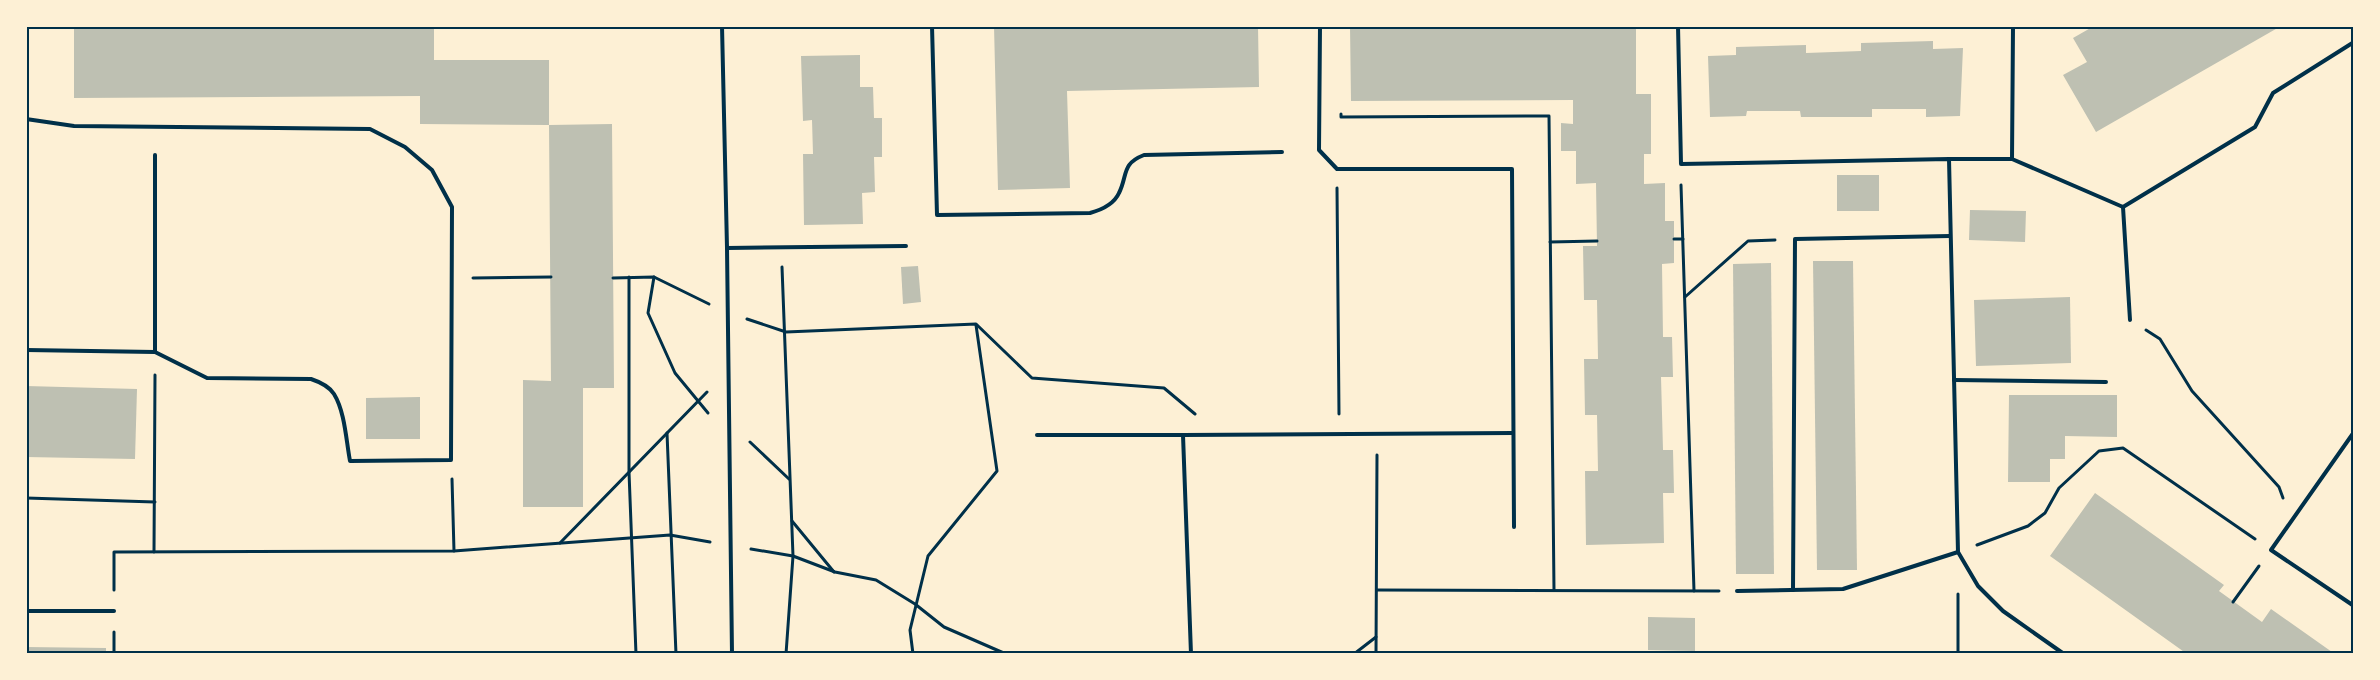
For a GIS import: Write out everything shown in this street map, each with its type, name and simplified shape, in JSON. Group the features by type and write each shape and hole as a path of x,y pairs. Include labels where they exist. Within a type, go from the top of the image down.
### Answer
{"lane":[{"path":"722,26 730,428 732,654"},
{"path":"932,26 937,214 1090,213 1102,209 1112,202 1119,193 1128,166 1134,159 1144,155 1282,152"},
{"path":"1320,26 1318,150 1337,170 1512,169 1514,527"},
{"path":"1678,26 1681,164 2012,159 2123,207"},
{"path":"2012,159 2013,26"},
{"path":"2123,207 2255,127 2273,93 2354,42"},
{"path":"26,119 74,126 370,129 405,147 432,170 452,207 451,460 350,461 340,406 334,393 324,384 311,379 207,378 155,352 26,350"},
{"path":"154,155 155,352"},
{"path":"1949,159 1958,552 1978,586 2003,611 2064,654"},
{"path":"2123,207 2130,320"},
{"path":"1793,590 1795,239 1950,236"},
{"path":"727,248 781,249 906,246"},
{"path":"1954,380 2106,382"},
{"path":"2354,432 2271,550 2354,606"},
{"path":"1037,435 1513,433"},
{"path":"1183,435 1191,654"},
{"path":"1737,591 1843,588 1958,552"},
{"path":"26,611 114,611"}],"path":[{"path":"1681,164 1694,591"},
{"path":"1337,170 1340,434"},
{"path":"1674,239 1683,239"},
{"path":"1685,296 1748,242 1795,239"},
{"path":"1550,242 1597,241"},
{"path":"781,249 786,332 793,556 786,654"},
{"path":"452,278 551,277"},
{"path":"629,277 629,472 636,654"},
{"path":"654,277 648,313 675,372 708,413 749,441 790,479"},
{"path":"613,278 654,277 696,299 786,332 976,324 1032,378 1164,388 1221,435"},
{"path":"2130,320 2160,339 2192,391 2279,487 2292,522"},
{"path":"913,654 910,630 928,556 997,471 976,324"},
{"path":"154,552 155,352"},
{"path":"560,544 711,388"},
{"path":"667,433 676,654"},
{"path":"1376,654 1377,434"},
{"path":"1958,552 2028,526 2045,513 2059,488 2100,451 2123,448 2271,550 2233,602"},
{"path":"114,552 454,551 451,460"},
{"path":"26,498 154,502"},
{"path":"792,521 834,572"},
{"path":"1958,589 1958,654"},
{"path":"1377,590 1737,591"},
{"path":"1354,654 1376,637"}],"building":[{"path":"434,26 434,60 549,60 549,125 420,124 420,96 74,98 74,29"},
{"path":"994,26 1258,26 1259,87 1067,91 1070,188 998,190"},
{"path":"1350,26 1636,26 1636,94 1651,94 1651,154 1644,154 1644,184 1665,183 1665,221 1674,221 1674,263 1662,264 1663,337 1672,337 1673,377 1661,377 1663,450 1673,450 1674,493 1663,493 1664,543 1586,545 1585,471 1598,471 1597,415 1585,415 1584,359 1598,359 1597,300 1584,300 1583,246 1597,246 1596,183 1576,184 1576,151 1561,151 1561,123 1573,124 1573,100 1351,101"},
{"path":"2094,26 2281,26 2096,132 2063,75 2087,62 2073,38"},
{"path":"1933,41 1933,49 1963,48 1960,116 1926,117 1926,109 1872,109 1872,117 1801,117 1800,111 1747,111 1746,116 1710,117 1708,56 1736,55 1736,47 1806,45 1806,53 1861,51 1861,43"},
{"path":"860,55 860,87 873,87 874,118 882,118 882,157 874,157 875,192 862,193 863,224 804,225 803,154 813,154 812,120 803,121 801,56"},
{"path":"612,124 614,388 583,388 583,507 523,507 523,380 551,381 549,125"},
{"path":"1837,175 1879,175 1879,211 1837,211"},
{"path":"1970,210 2026,211 2025,242 1969,240"},
{"path":"1813,261 1853,261 1857,570 1817,570"},
{"path":"1771,263 1774,574 1736,574 1733,264"},
{"path":"918,266 921,302 903,304 901,267"},
{"path":"2070,297 2071,363 1976,366 1974,300"},
{"path":"26,386 137,389 135,459 26,457"},
{"path":"2009,395 2117,395 2117,437 2065,436 2065,459 2050,459 2050,482 2008,482"},
{"path":"420,397 420,439 366,439 366,398"},
{"path":"2095,493 2224,585 2219,591 2262,622 2271,609 2332,652 2187,654 2050,556"},
{"path":"1648,617 1695,618 1695,651 1648,650"},
{"path":"26,647 106,648 106,654 26,654"}]}
